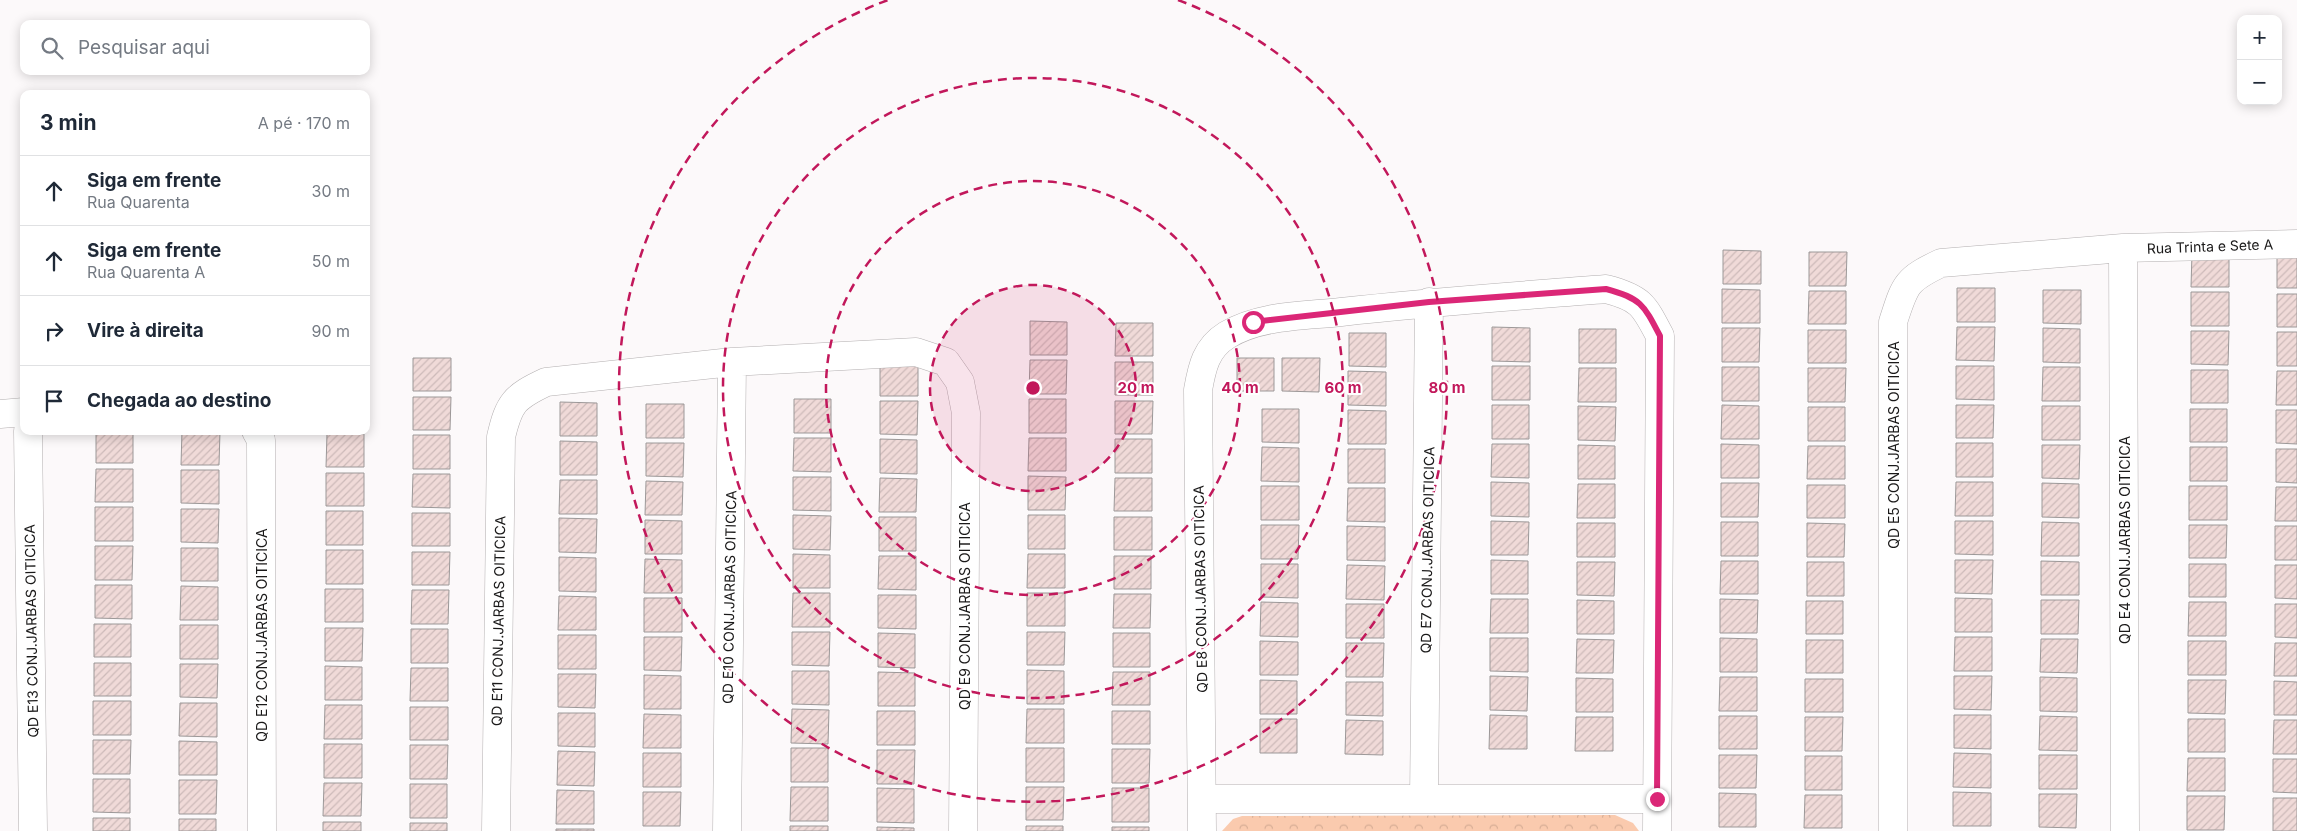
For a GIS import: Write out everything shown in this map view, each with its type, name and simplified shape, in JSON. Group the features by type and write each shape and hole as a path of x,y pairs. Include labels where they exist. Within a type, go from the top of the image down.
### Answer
{"street":[{"name":"Rua Trinta e Sete A","path":"2123,248 2297,244"},
{"name":"QD E5 CONJ.JARBAS OITICICA","path":"1894,831 1894,322 1903,291 1916,275 1941,263 2123,248"},
{"name":"QD E4 CONJ.JARBAS OITICICA","path":"2123,248 2125,831"},
{"path":"1429,302 1606,289 1629,295 1646,309 1660,336 1657,831"},
{"name":"QD E8 CONJ.JARBAS OITICICA","path":"1202,831 1198,390 1202,364 1211,350 1226,336 1253,322 1429,302"},
{"name":"QD E7 CONJ.JARBAS OITICICA","path":"1424,799 1429,302"},
{"name":"QD E9 CONJ.JARBAS OITICICA","path":"732,362 916,352 946,362 960,382 966,413 963,831"},
{"name":"QD E11 CONJ.JARBAS OITICICA","path":"496,831 501,437 506,412 523,393 546,382 732,362"},
{"name":"QD E10 CONJ.JARBAS OITICICA","path":"727,831 732,362"},
{"path":"0,414 20,412"},
{"name":"QD E13 CONJ.JARBAS OITICICA","path":"28,435 33,831"},
{"name":"QD E12 CONJ.JARBAS OITICICA","path":"258,436 262,831"},
{"path":"1203,799 1657,799"}],"green space":[{"path":"1615,815 1633,823 1639,831 1222,831 1233,819 1242,816"}],"building":[{"path":"1723,250 1761,251 1761,284 1723,284"},
{"path":"1809,252 1847,252 1846,286 1809,286"},
{"path":"2192,253 2229,253 2229,287 2191,287"},
{"path":"2277,255 2297,255 2297,288 2277,288"},
{"path":"1957,288 1995,288 1995,322 1957,322"},
{"path":"1722,289 1760,290 1760,323 1722,323"},
{"path":"2043,290 2081,290 2081,324 2043,323"},
{"path":"1809,291 1846,291 1846,324 1808,324"},
{"path":"2191,292 2229,292 2229,326 2191,326"},
{"path":"2277,294 2297,294 2297,327 2277,327"},
{"path":"1030,321 1067,322 1067,355 1030,355"},
{"path":"1116,323 1153,323 1153,356 1115,356"},
{"path":"1492,327 1530,328 1530,362 1492,361"},
{"path":"1957,327 1995,327 1994,361 1956,360"},
{"path":"1722,328 1760,328 1759,362 1722,362"},
{"path":"2043,328 2080,329 2080,363 2043,362"},
{"path":"1579,329 1616,329 1616,363 1579,363"},
{"path":"1808,330 1846,330 1846,363 1808,363"},
{"path":"2191,331 2229,331 2228,365 2191,364"},
{"path":"2277,332 2297,332 2297,366 2277,366"},
{"path":"1349,333 1386,333 1386,367 1349,366"},
{"path":"413,358 451,358 451,391 413,391"},
{"path":"1237,358 1274,358 1274,391 1237,391"},
{"path":"1282,358 1320,358 1319,392 1282,391"},
{"path":"1030,360 1067,360 1066,394 1029,394"},
{"path":"880,362 918,362 918,396 880,396"},
{"path":"1115,362 1153,362 1153,395 1115,395"},
{"path":"1492,366 1530,366 1530,400 1492,400"},
{"path":"1956,366 1994,366 1994,400 1956,399"},
{"path":"1722,367 1759,367 1759,401 1722,401"},
{"path":"2043,367 2080,367 2080,401 2042,401"},
{"path":"1579,368 1616,368 1616,402 1578,402"},
{"path":"1808,368 1846,368 1845,402 1808,402"},
{"path":"2191,370 2228,370 2228,403 2191,403"},
{"path":"1348,371 1386,372 1386,406 1348,405"},
{"path":"2277,371 2297,371 2297,405 2276,405"},
{"path":"413,397 451,397 450,430 413,430"},
{"path":"794,399 831,399 831,433 794,433"},
{"path":"1029,399 1066,399 1066,433 1029,433"},
{"path":"880,401 918,401 917,435 880,434"},
{"path":"1115,401 1153,401 1152,434 1115,434"},
{"path":"560,402 597,403 597,436 560,436"},
{"path":"646,404 684,404 684,438 646,438"},
{"path":"1492,405 1529,405 1529,439 1492,439"},
{"path":"1722,405 1759,406 1759,439 1721,439"},
{"path":"1956,405 1994,405 1993,438 1956,438"},
{"path":"1578,406 1616,407 1615,441 1578,440"},
{"path":"2042,406 2080,406 2080,440 2042,440"},
{"path":"1808,407 1845,407 1845,441 1808,441"},
{"path":"1262,409 1299,409 1299,443 1262,442"},
{"path":"2190,409 2227,409 2227,442 2190,442"},
{"path":"1348,410 1386,411 1386,444 1348,444"},
{"path":"2276,410 2297,410 2297,444 2276,443"},
{"path":"96,435 133,435 133,463 96,463"},
{"path":"182,435 220,435 219,465 181,465"},
{"path":"327,435 364,435 364,467 326,467"},
{"path":"413,435 450,435 450,469 413,469"},
{"path":"794,438 831,438 831,472 793,471"},
{"path":"1029,438 1066,438 1066,471 1028,471"},
{"path":"880,439 917,440 917,474 880,473"},
{"path":"1115,439 1152,439 1152,473 1115,473"},
{"path":"560,441 597,442 597,475 560,475"},
{"path":"646,443 684,443 683,477 646,476"},
{"path":"1956,443 1993,443 1993,477 1956,477"},
{"path":"1492,444 1529,444 1529,478 1491,477"},
{"path":"1721,444 1759,445 1759,478 1721,478"},
{"path":"1578,445 1615,446 1615,479 1578,479"},
{"path":"2042,445 2080,445 2079,479 2042,478"},
{"path":"1808,446 1845,446 1845,479 1807,479"},
{"path":"1262,447 1299,448 1299,482 1261,481"},
{"path":"2190,447 2227,447 2227,481 2190,481"},
{"path":"1348,449 1385,449 1385,483 1348,483"},
{"path":"2276,449 2297,449 2297,483 2276,482"},
{"path":"96,469 133,469 133,502 95,502"},
{"path":"181,470 219,470 219,504 181,503"},
{"path":"326,473 364,473 364,506 326,506"},
{"path":"413,474 450,474 450,508 412,507"},
{"path":"1028,476 1066,477 1065,510 1028,510"},
{"path":"793,477 831,477 831,511 793,510"},
{"path":"880,478 917,479 916,512 879,512"},
{"path":"1115,478 1152,478 1152,511 1114,511"},
{"path":"560,480 597,480 597,514 559,514"},
{"path":"646,481 683,482 682,515 645,515"},
{"path":"1491,482 1529,483 1529,517 1491,516"},
{"path":"1956,482 1993,482 1993,516 1955,516"},
{"path":"1721,483 1759,483 1758,517 1721,517"},
{"path":"2042,483 2079,484 2079,518 2042,517"},
{"path":"1578,484 1615,484 1615,518 1577,518"},
{"path":"1807,485 1845,485 1845,518 1807,518"},
{"path":"1261,486 1299,486 1299,520 1261,520"},
{"path":"2189,486 2227,486 2227,520 2189,520"},
{"path":"2276,487 2297,487 2297,521 2275,521"},
{"path":"1348,488 1385,488 1385,522 1347,521"},
{"path":"95,507 133,507 133,541 95,541"},
{"path":"181,509 219,509 218,543 181,542"},
{"path":"326,511 363,511 363,545 326,545"},
{"path":"412,513 450,513 450,546 412,546"},
{"path":"793,515 831,516 830,550 793,549"},
{"path":"1028,515 1065,515 1065,549 1028,549"},
{"path":"879,517 916,517 916,551 879,551"},
{"path":"1114,517 1152,517 1152,550 1114,550"},
{"path":"559,518 597,519 596,553 559,552"},
{"path":"645,520 682,521 682,554 645,554"},
{"path":"1491,521 1529,522 1528,555 1491,555"},
{"path":"1955,521 1993,521 1993,555 1955,554"},
{"path":"1721,522 1758,522 1758,556 1721,556"},
{"path":"2042,522 2079,523 2079,556 2041,556"},
{"path":"1577,523 1615,523 1615,557 1577,557"},
{"path":"1807,523 1845,524 1844,557 1807,557"},
{"path":"1261,525 1299,525 1298,559 1261,559"},
{"path":"2189,525 2227,525 2226,558 2189,558"},
{"path":"1347,526 1385,527 1385,561 1347,560"},
{"path":"2275,526 2297,526 2297,560 2275,560"},
{"path":"95,546 133,546 132,580 95,580"},
{"path":"181,548 218,548 218,581 181,581"},
{"path":"326,550 363,550 363,584 326,584"},
{"path":"412,552 450,552 449,585 412,585"},
{"path":"793,554 830,555 830,588 793,588"},
{"path":"1028,554 1065,554 1065,588 1027,588"},
{"path":"879,556 916,556 916,590 878,589"},
{"path":"1114,556 1151,556 1151,589 1114,589"},
{"path":"559,557 596,558 596,592 559,591"},
{"path":"645,559 682,560 682,593 644,593"},
{"path":"1491,560 1528,561 1528,594 1491,594"},
{"path":"1955,560 1993,560 1992,594 1955,593"},
{"path":"1721,561 1758,561 1758,594 1720,594"},
{"path":"2041,561 2079,562 2079,595 2041,595"},
{"path":"1577,562 1615,562 1614,596 1577,595"},
{"path":"1807,562 1844,562 1844,596 1807,596"},
{"path":"1261,564 1298,564 1298,598 1261,597"},
{"path":"2189,564 2226,564 2226,597 2189,597"},
{"path":"1347,565 1385,566 1384,600 1346,599"},
{"path":"2275,565 2297,565 2297,599 2275,598"},
{"path":"95,585 132,585 132,619 95,618"},
{"path":"181,586 218,587 218,620 180,620"},
{"path":"325,589 363,589 363,622 325,622"},
{"path":"412,590 449,590 448,624 411,624"},
{"path":"793,593 830,593 830,627 792,627"},
{"path":"1027,593 1065,593 1065,626 1027,626"},
{"path":"1114,594 1151,594 1150,628 1113,628"},
{"path":"878,595 916,595 916,629 878,628"},
{"path":"559,596 596,597 596,630 558,630"},
{"path":"644,598 682,598 682,632 644,632"},
{"path":"1955,598 1992,599 1992,632 1955,632"},
{"path":"1491,599 1528,599 1528,633 1490,633"},
{"path":"1720,599 1758,600 1757,633 1720,633"},
{"path":"1577,600 1614,601 1614,634 1577,634"},
{"path":"2041,600 2079,600 2078,634 2041,634"},
{"path":"1806,601 1843,601 1843,634 1806,634"},
{"path":"1261,602 1298,603 1298,637 1260,636"},
{"path":"2189,602 2226,602 2226,636 2188,636"},
{"path":"1346,604 1384,604 1384,638 1346,638"},
{"path":"2275,604 2297,604 2297,638 2275,637"},
{"path":"94,624 131,624 131,657 94,657"},
{"path":"180,625 218,625 218,659 180,659"},
{"path":"325,628 363,628 362,661 325,661"},
{"path":"411,629 448,629 448,663 411,663"},
{"path":"792,632 830,632 829,666 792,665"},
{"path":"1027,632 1065,632 1064,665 1027,665"},
{"path":"878,633 915,634 915,668 878,667"},
{"path":"1113,633 1150,633 1150,667 1113,667"},
{"path":"558,635 596,635 596,669 558,669"},
{"path":"644,637 682,637 681,671 644,670"},
{"path":"1955,637 1992,637 1992,671 1954,671"},
{"path":"1490,638 1528,638 1528,672 1490,671"},
{"path":"1720,638 1757,639 1757,672 1720,672"},
{"path":"1577,639 1614,640 1613,673 1576,673"},
{"path":"2041,639 2078,639 2077,673 2040,672"},
{"path":"1806,640 1843,640 1843,673 1806,673"},
{"path":"1260,641 1298,642 1298,675 1260,675"},
{"path":"2188,641 2226,641 2226,675 2188,675"},
{"path":"1346,643 1384,643 1383,677 1346,677"},
{"path":"2275,643 2297,643 2297,676 2274,676"},
{"path":"94,663 131,663 131,696 94,696"},
{"path":"180,664 218,664 217,698 180,697"},
{"path":"325,666 362,667 362,700 325,700"},
{"path":"411,668 448,668 448,701 410,701"},
{"path":"1027,670 1064,671 1064,704 1027,704"},
{"path":"792,671 829,671 829,705 792,704"},
{"path":"878,672 915,673 915,706 878,706"},
{"path":"1113,672 1150,672 1150,705 1112,705"},
{"path":"558,674 596,674 595,708 558,707"},
{"path":"644,675 681,676 681,709 644,709"},
{"path":"1490,676 1528,677 1527,711 1490,710"},
{"path":"1954,676 1992,676 1991,710 1954,709"},
{"path":"1720,677 1757,677 1757,711 1719,711"},
{"path":"2040,677 2077,678 2077,712 2040,711"},
{"path":"1576,678 1613,679 1613,712 1576,712"},
{"path":"1805,679 1843,679 1843,712 1805,712"},
{"path":"1260,680 1297,681 1297,714 1260,714"},
{"path":"2188,680 2226,680 2225,714 2188,713"},
{"path":"2274,681 2297,682 2297,715 2274,715"},
{"path":"1346,682 1383,682 1383,716 1346,715"},
{"path":"93,701 131,701 131,735 93,735"},
{"path":"180,703 217,703 217,737 179,736"},
{"path":"325,705 362,705 362,739 324,739"},
{"path":"410,707 448,707 448,740 410,740"},
{"path":"792,709 829,710 828,744 791,743"},
{"path":"1027,709 1064,709 1064,743 1026,743"},
{"path":"877,711 915,711 915,745 877,745"},
{"path":"1112,711 1150,711 1150,744 1112,744"},
{"path":"558,713 595,713 595,747 558,746"},
{"path":"644,714 681,715 681,748 643,748"},
{"path":"1490,715 1527,716 1527,749 1489,749"},
{"path":"1954,715 1991,715 1991,749 1954,748"},
{"path":"1719,716 1757,716 1757,749 1719,749"},
{"path":"2040,716 2077,717 2077,751 2039,750"},
{"path":"1576,717 1613,717 1613,751 1575,751"},
{"path":"1805,717 1843,717 1842,751 1805,751"},
{"path":"1260,719 1297,719 1297,753 1260,753"},
{"path":"2188,719 2225,719 2225,752 2188,752"},
{"path":"1346,720 1383,721 1383,755 1345,754"},
{"path":"2274,720 2297,720 2297,754 2273,754"},
{"path":"93,740 131,740 130,774 93,774"},
{"path":"179,741 217,742 217,775 179,775"},
{"path":"324,744 362,744 362,778 324,778"},
{"path":"410,745 448,745 447,779 410,779"},
{"path":"791,748 828,748 828,782 791,782"},
{"path":"1026,748 1064,748 1064,782 1026,782"},
{"path":"1112,749 1150,749 1149,783 1112,783"},
{"path":"877,750 915,750 914,784 877,784"},
{"path":"558,751 595,752 594,786 557,785"},
{"path":"643,753 681,753 681,787 643,787"},
{"path":"1954,753 1991,754 1991,788 1953,787"},
{"path":"1719,755 1757,755 1756,788 1719,788"},
{"path":"2039,755 2077,755 2077,789 2039,789"},
{"path":"1805,756 1842,756 1842,790 1805,790"},
{"path":"2188,758 2225,758 2225,791 2187,791"},
{"path":"2273,759 2297,759 2297,793 2273,792"},
{"path":"93,779 130,779 130,813 93,812"},
{"path":"179,780 217,780 216,814 179,814"},
{"path":"324,783 362,783 361,816 323,816"},
{"path":"410,784 447,784 447,818 410,818"},
{"path":"791,787 828,787 828,821 790,821"},
{"path":"1026,787 1064,787 1063,820 1026,820"},
{"path":"877,788 914,789 914,823 877,822"},
{"path":"1112,788 1149,788 1149,822 1112,822"},
{"path":"557,790 594,791 594,824 556,824"},
{"path":"643,792 681,792 680,826 643,826"},
{"path":"1953,792 1991,793 1991,826 1953,826"},
{"path":"1719,793 1756,794 1756,827 1719,827"},
{"path":"2039,794 2077,794 2076,828 2039,827"},
{"path":"1805,795 1842,795 1842,828 1804,828"},
{"path":"2187,796 2225,796 2224,830 2187,830"},
{"path":"2273,798 2297,798 2297,831 2273,831"},
{"path":"93,818 130,818 130,831 93,831"},
{"path":"179,819 216,819 216,831 179,831"},
{"path":"323,822 361,822 361,831 323,831"},
{"path":"410,823 447,823 447,831 410,831"},
{"path":"790,826 828,826 828,831 790,831"},
{"path":"1026,826 1063,826 1063,831 1026,831"},
{"path":"877,827 914,828 914,831 877,831"},
{"path":"1112,827 1149,827 1149,831 1112,831"},
{"path":"556,829 594,829 594,831 556,831"}],"route":[{"path":"1253,322 1429,302 1606,289 1629,295 1646,309 1660,336 1657,799"}]}
